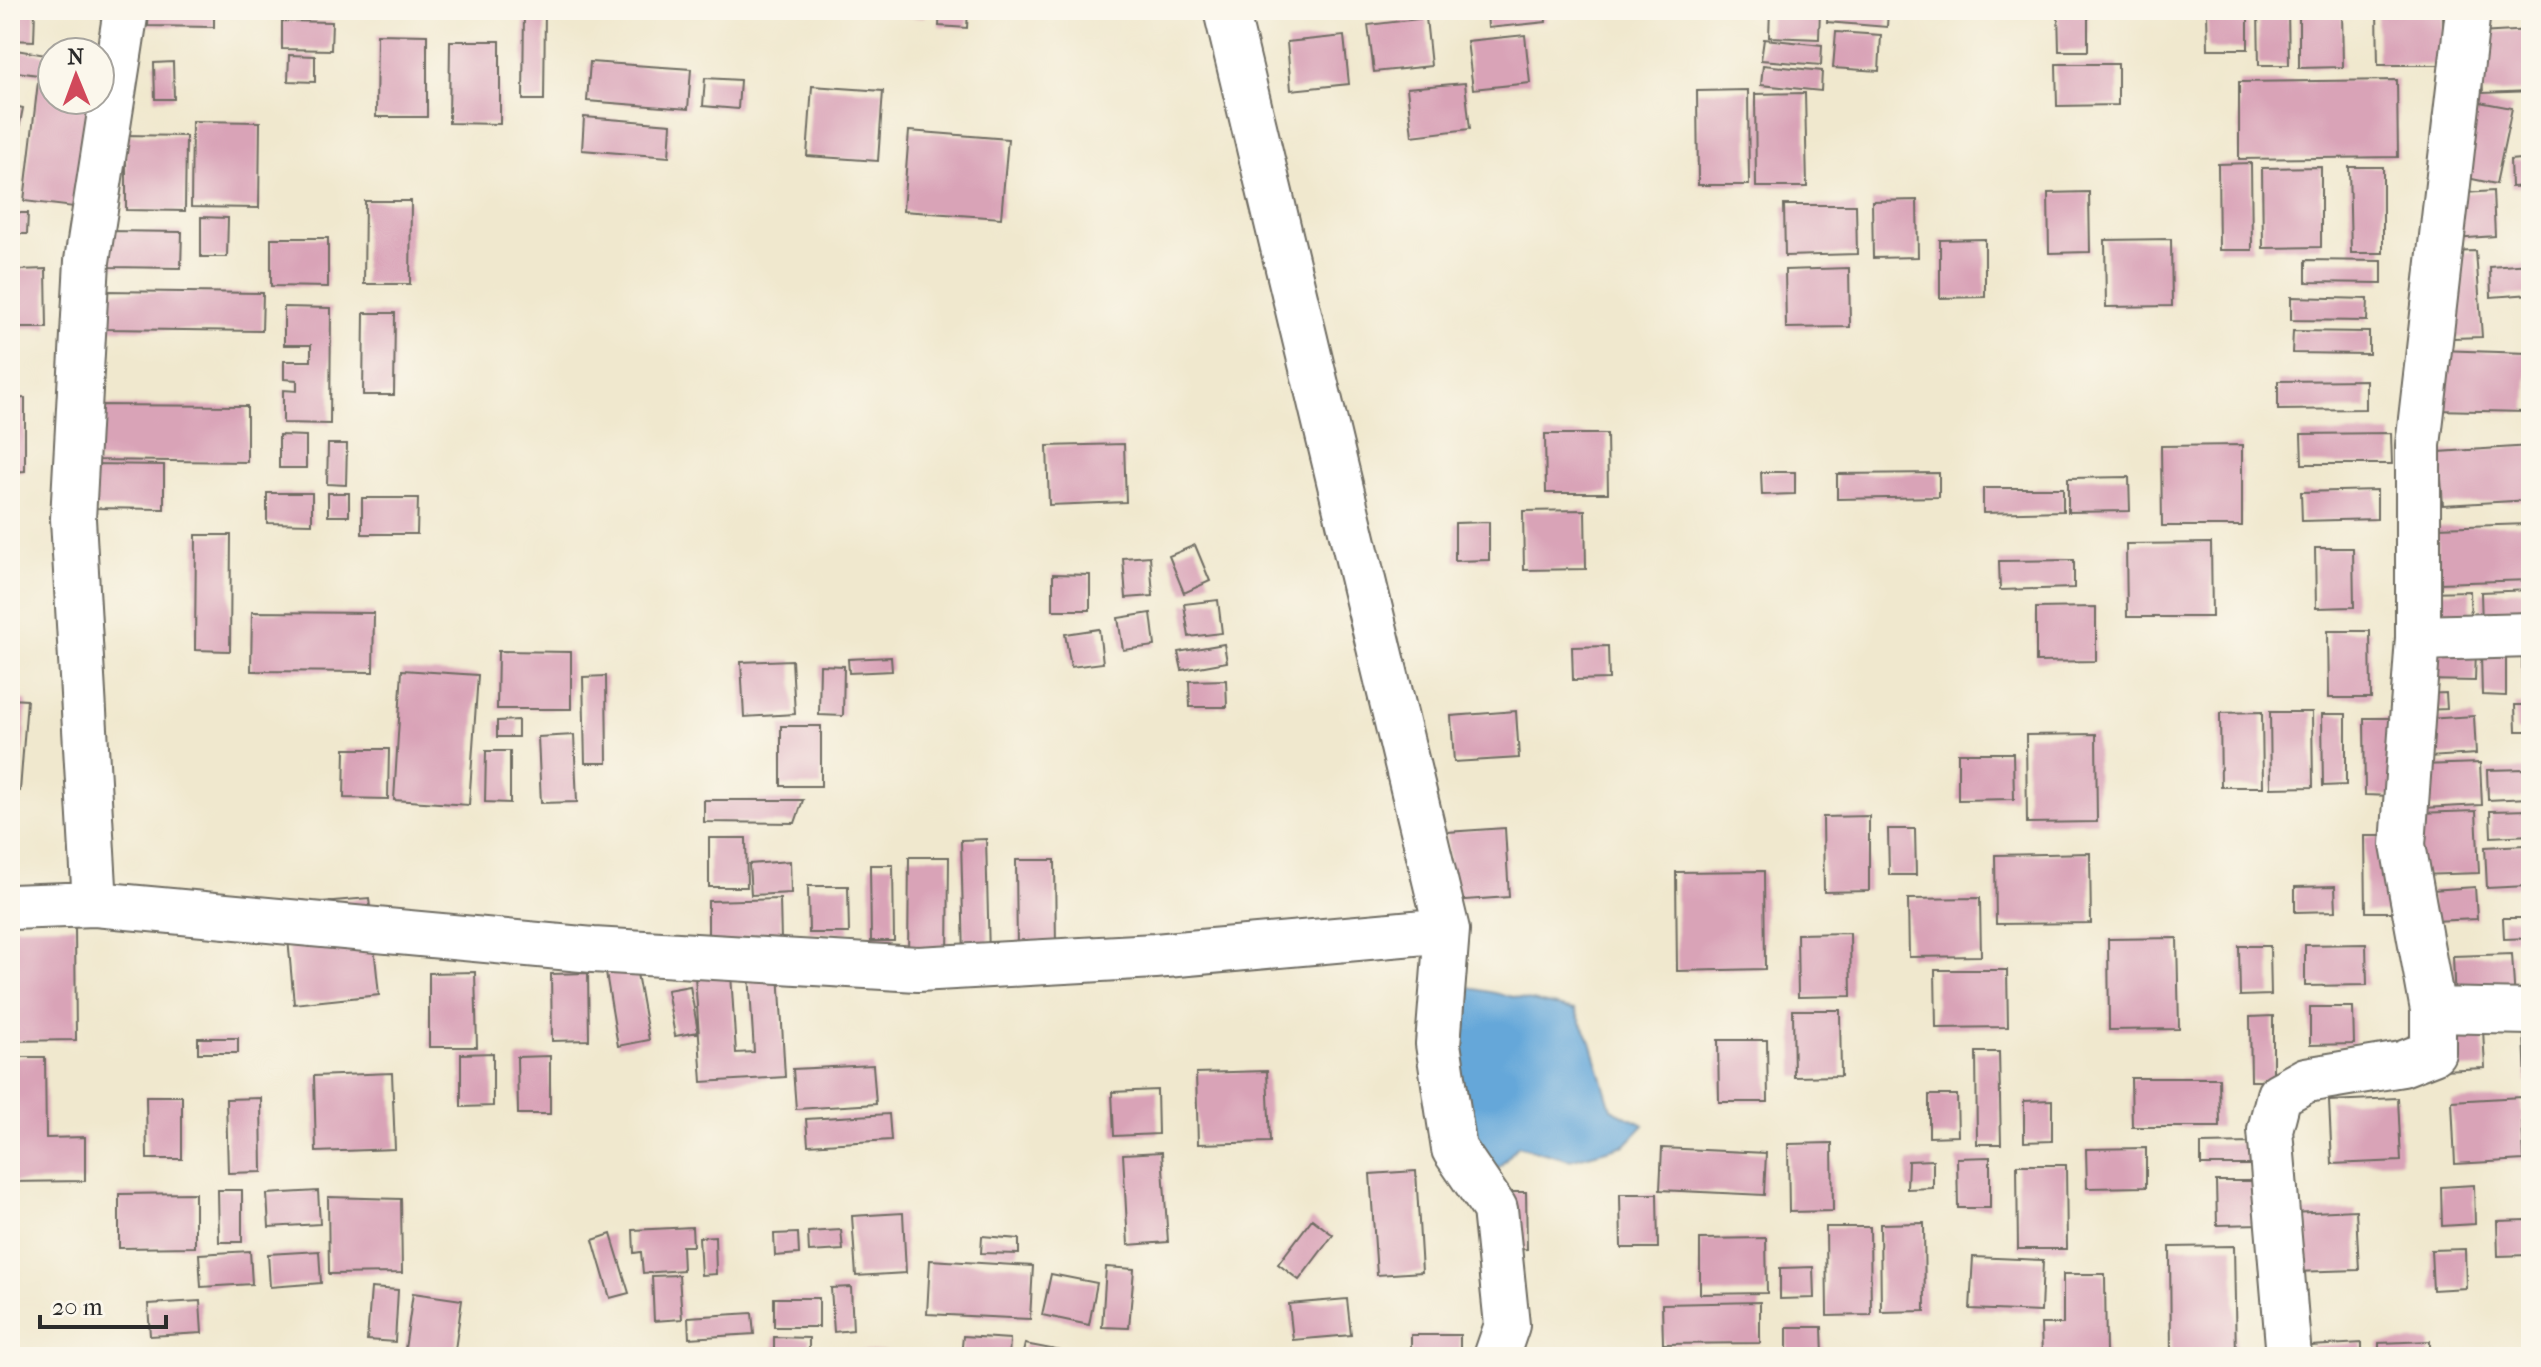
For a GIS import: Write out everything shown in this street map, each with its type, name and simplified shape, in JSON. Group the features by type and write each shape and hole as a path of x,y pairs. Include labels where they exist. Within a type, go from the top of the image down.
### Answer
{"street":[{"path":"95,904 73,519 87,261 126,10"},
{"path":"1226,10 1447,930 1438,1044 1454,1149 1495,1209 1507,1325 1496,1357"},
{"path":"2289,1357 2270,1130 2279,1095 2306,1080 2402,1064 2433,1052 2433,1010 2403,845 2418,638 2418,445 2468,10"},
{"path":"2418,638 2531,635"},
{"path":"10,907 95,904 593,950 918,969 1155,956 1447,930"},
{"path":"2433,1010 2531,1012"}],"water":[{"path":"1456,985 1575,1010 1591,1042 1611,1109 1644,1125 1625,1145 1570,1160 1518,1146 1484,1184 1459,1150"}],"building":[{"path":"10,10 35,10 34,41 10,40"},
{"path":"149,10 214,10 214,27 148,26"},
{"path":"248,10 323,10 323,14 248,13"},
{"path":"524,10 545,10 544,100 523,100"},
{"path":"858,10 925,10 924,18"},
{"path":"940,10 968,10 967,28 939,26"},
{"path":"1274,10 1298,10 1297,17 1273,17"},
{"path":"1487,10 1545,10 1546,22 1488,28"},
{"path":"1770,10 1820,10 1819,39 1769,37"},
{"path":"1828,10 1888,10 1887,27 1827,22"},
{"path":"2058,10 2088,10 2088,51 2059,51"},
{"path":"2258,10 2288,10 2289,65 2259,65"},
{"path":"2377,10 2443,10 2444,65 2378,65"},
{"path":"2248,11 2248,49 2208,49 2207,12"},
{"path":"2299,11 2342,11 2343,67 2299,68"},
{"path":"1426,18 1431,66 1374,72 1368,25"},
{"path":"282,21 332,22 331,50 282,49"},
{"path":"2531,30 2531,91 2483,93 2479,33"},
{"path":"1836,32 1881,35 1879,71 1833,68"},
{"path":"377,34 427,35 427,117 376,117"},
{"path":"1525,35 1530,83 1473,89 1467,41"},
{"path":"1344,36 1349,84 1291,90 1287,42"},
{"path":"1764,39 1822,45 1821,65 1761,60"},
{"path":"450,41 500,41 500,124 449,123"},
{"path":"10,49 36,53 36,75 10,71"},
{"path":"289,55 315,56 315,82 288,81"},
{"path":"173,62 174,99 155,99 154,63"},
{"path":"590,62 691,69 688,109 587,101"},
{"path":"2056,64 2118,64 2118,105 2057,106"},
{"path":"1763,65 1822,71 1821,91 1761,85"},
{"path":"705,78 740,80 738,109 703,106"},
{"path":"2397,80 2398,157 2239,159 2239,82"},
{"path":"1465,83 1470,129 1412,136 1407,88"},
{"path":"812,86 883,91 878,161 807,156"},
{"path":"1748,90 1749,185 1698,185 1697,91"},
{"path":"1805,93 1807,187 1756,187 1755,94"},
{"path":"36,99 36,116 93,116 82,208 24,201"},
{"path":"2474,101 2512,108 2496,184 2458,176"},
{"path":"10,105 23,108 11,169 10,169"},
{"path":"584,117 671,124 669,157 582,150"},
{"path":"192,121 260,122 259,208 191,207"},
{"path":"909,131 1008,139 1001,218 903,211"},
{"path":"126,135 186,136 185,211 126,210"},
{"path":"2531,158 2531,186 2511,187 2510,160"},
{"path":"2251,163 2252,250 2219,250 2218,164"},
{"path":"2321,167 2321,247 2263,248 2262,168"},
{"path":"2349,167 2383,167 2383,253 2351,253"},
{"path":"2493,191 2495,236 2454,239 2451,194"},
{"path":"2089,192 2090,252 2049,253 2048,193"},
{"path":"1917,200 1918,257 1873,258 1872,201"},
{"path":"365,201 411,201 410,284 364,284"},
{"path":"2523,201 2531,201 2531,241 2525,241"},
{"path":"1784,205 1856,205 1857,254 1785,256"},
{"path":"10,213 28,213 27,234 10,234"},
{"path":"201,217 228,218 227,257 201,257"},
{"path":"108,231 182,232 181,268 108,267"},
{"path":"271,238 328,238 328,287 271,286"},
{"path":"1985,239 1985,297 1940,298 1940,240"},
{"path":"2171,239 2172,306 2106,307 2105,240"},
{"path":"2476,251 2482,337 2453,338 2448,252"},
{"path":"2306,260 2382,261 2382,283 2306,282"},
{"path":"2530,264 2531,294 2491,297 2490,267"},
{"path":"1849,268 1850,327 1786,328 1785,270"},
{"path":"46,269 47,328 17,328 17,270"},
{"path":"105,291 263,293 262,331 105,329"},
{"path":"2291,297 2368,299 2367,321 2291,320"},
{"path":"284,307 331,308 330,424 283,423 283,390 297,391 297,380 284,379 284,361 311,361 311,345 284,345"},
{"path":"364,313 395,313 394,395 363,395"},
{"path":"2293,331 2369,332 2369,354 2292,353"},
{"path":"2437,350 2528,353 2526,412 2435,410"},
{"path":"2366,380 2366,409 2278,410 2278,381"},
{"path":"25,398 25,471 10,472 10,399"},
{"path":"94,405 247,406 247,462 94,460"},
{"path":"2391,433 2392,464 2302,464 2301,434"},
{"path":"1545,434 1607,434 1608,493 1546,493"},
{"path":"279,435 306,436 306,468 279,468"},
{"path":"328,444 347,444 346,485 327,484"},
{"path":"1124,444 1126,502 1049,505 1047,446"},
{"path":"2242,445 2242,526 2162,526 2161,446"},
{"path":"2530,446 2531,500 2443,505 2439,452"},
{"path":"92,464 164,465 164,509 92,508"},
{"path":"1761,472 1795,472 1795,494 1762,495"},
{"path":"1939,473 1939,497 1837,499 1837,474"},
{"path":"2129,477 2130,511 2068,512 2068,478"},
{"path":"1983,488 2063,488 2063,511 1983,513"},
{"path":"2377,490 2377,519 2302,521 2301,492"},
{"path":"267,493 312,493 312,524 267,523"},
{"path":"328,493 349,493 349,516 328,516"},
{"path":"362,498 418,498 417,534 362,534"},
{"path":"1585,510 1586,569 1524,570 1523,511"},
{"path":"1489,522 1489,560 1455,561 1455,523"},
{"path":"2528,524 2530,580 2439,583 2437,527"},
{"path":"196,535 231,535 230,651 195,650"},
{"path":"2211,543 2212,617 2127,617 2126,544"},
{"path":"1195,545 1210,581 1184,593 1169,556"},
{"path":"2315,548 2353,548 2354,607 2316,608"},
{"path":"1150,556 1153,596 1126,598 1123,558"},
{"path":"2074,560 2074,588 2000,590 1999,561"},
{"path":"1053,574 1090,575 1090,610 1053,610"},
{"path":"2531,590 2531,625 2482,626 2481,592"},
{"path":"2470,591 2471,624 2428,625 2427,592"},
{"path":"1218,600 1222,633 1189,637 1184,604"},
{"path":"2096,607 2096,661 2036,662 2036,608"},
{"path":"252,612 374,613 373,672 251,671"},
{"path":"1151,613 1155,646 1123,650 1118,618"},
{"path":"1099,629 1103,663 1071,667 1065,634"},
{"path":"2328,631 2370,631 2371,698 2329,698"},
{"path":"1224,644 1227,662 1182,670 1178,652"},
{"path":"1608,646 1609,679 1573,680 1572,647"},
{"path":"2522,646 2531,646 2531,690 2522,690"},
{"path":"2427,649 2476,649 2475,681 2426,680"},
{"path":"498,651 571,652 571,709 497,709"},
{"path":"2481,653 2506,653 2506,696 2482,695"},
{"path":"891,657 892,671 849,673 848,659"},
{"path":"792,660 795,714 744,717 741,662"},
{"path":"820,665 844,666 843,716 819,715"},
{"path":"402,670 478,675 469,805 394,800"},
{"path":"606,676 607,763 585,763 583,677"},
{"path":"1226,680 1227,707 1190,707 1189,681"},
{"path":"2446,693 2447,709 2423,710 2423,694"},
{"path":"10,699 27,700 20,791 10,790"},
{"path":"2515,705 2531,705 2531,731 2516,731"},
{"path":"1516,711 1519,758 1454,762 1451,716"},
{"path":"2262,712 2263,787 2221,787 2220,713"},
{"path":"2270,712 2312,712 2313,787 2271,788"},
{"path":"2322,714 2346,714 2346,785 2323,786"},
{"path":"2474,716 2476,754 2428,757 2426,719"},
{"path":"2364,718 2391,718 2392,796 2365,795"},
{"path":"518,720 518,737 497,737 497,721"},
{"path":"781,726 821,726 821,786 781,786"},
{"path":"2096,734 2097,822 2027,823 2026,735"},
{"path":"574,735 577,802 541,803 538,737"},
{"path":"345,749 389,749 388,799 344,798"},
{"path":"486,751 510,751 510,803 485,802"},
{"path":"1958,753 2013,753 2014,799 1958,800"},
{"path":"2480,763 2482,805 2423,808 2421,765"},
{"path":"2526,769 2528,798 2488,800 2487,770"},
{"path":"704,800 803,800 795,823 704,822"},
{"path":"2531,810 2531,835 2491,837 2490,811"},
{"path":"2476,811 2479,873 2419,875 2417,813"},
{"path":"1869,816 1869,891 1824,892 1823,817"},
{"path":"1505,828 1509,897 1451,901 1447,832"},
{"path":"1888,829 1915,829 1916,875 1889,875"},
{"path":"2365,836 2392,836 2393,912 2366,912"},
{"path":"709,838 746,838 747,887 709,887"},
{"path":"986,839 989,955 964,957 961,840"},
{"path":"2525,845 2527,886 2487,888 2485,847"},
{"path":"2090,853 2091,923 1996,924 1995,855"},
{"path":"909,857 949,857 948,960 908,960"},
{"path":"1016,860 1055,860 1056,951 1017,952"},
{"path":"790,861 791,893 751,895 749,864"},
{"path":"870,865 893,865 894,941 871,941"},
{"path":"1764,871 1765,969 1677,971 1676,872"},
{"path":"808,886 848,886 849,933 809,933"},
{"path":"2335,886 2336,911 2295,912 2295,887"},
{"path":"2475,887 2477,919 2432,921 2431,890"},
{"path":"369,898 379,995 294,1004 285,905"},
{"path":"1980,898 1981,956 1909,957 1908,899"},
{"path":"780,899 781,941 708,943 708,901"},
{"path":"2503,918 2531,918 2531,938 2504,939"},
{"path":"75,926 76,1040 10,1041 10,927"},
{"path":"1850,933 1851,996 1798,997 1797,934"},
{"path":"2177,938 2179,1029 2109,1030 2108,939"},
{"path":"2366,944 2367,985 2305,986 2305,945"},
{"path":"2239,946 2270,946 2271,995 2240,996"},
{"path":"2512,954 2515,1002 2455,1004 2453,956"},
{"path":"636,968 649,1040 618,1046 606,973"},
{"path":"1935,970 2007,970 2008,1027 1936,1028"},
{"path":"779,971 785,1077 702,1082 695,976 731,974 736,1053 754,1052 749,973"},
{"path":"475,972 477,1047 429,1047 429,973"},
{"path":"588,973 589,1040 552,1041 551,974"},
{"path":"690,986 698,1032 675,1036 667,990"},
{"path":"2310,1007 2353,1007 2354,1044 2310,1045"},
{"path":"1793,1010 1840,1010 1841,1076 1794,1077"},
{"path":"2273,1016 2273,1081 2251,1081 2250,1017"},
{"path":"2483,1029 2485,1068 2442,1070 2440,1032"},
{"path":"2524,1033 2531,1033 2531,1082 2526,1083"},
{"path":"198,1038 238,1038 238,1053 198,1053"},
{"path":"1718,1040 1767,1040 1768,1102 1719,1102"},
{"path":"1976,1052 1999,1052 2001,1144 1977,1144"},
{"path":"493,1053 493,1106 461,1107 461,1054"},
{"path":"550,1056 550,1114 518,1114 517,1057"},
{"path":"10,1057 45,1057 46,1138 85,1137 85,1181 10,1182"},
{"path":"873,1065 876,1104 796,1109 793,1069"},
{"path":"1267,1071 1270,1142 1198,1144 1196,1073"},
{"path":"392,1073 395,1149 316,1152 314,1076"},
{"path":"2131,1078 2219,1078 2220,1127 2132,1127"},
{"path":"1157,1090 1158,1134 1114,1136 1112,1092"},
{"path":"1929,1095 1957,1095 1958,1136 1929,1137"},
{"path":"146,1096 182,1096 182,1159 147,1159"},
{"path":"2521,1097 2524,1160 2455,1164 2452,1101"},
{"path":"261,1098 262,1172 228,1173 226,1099"},
{"path":"2398,1098 2401,1161 2332,1164 2329,1101"},
{"path":"2052,1100 2052,1141 2024,1142 2024,1101"},
{"path":"889,1114 891,1140 808,1145 806,1119"},
{"path":"1832,1143 1833,1211 1789,1212 1788,1144"},
{"path":"2254,1143 2254,1165 2201,1165 2201,1144"},
{"path":"1662,1148 1766,1153 1764,1195 1660,1190"},
{"path":"2146,1148 2146,1187 2087,1188 2086,1149"},
{"path":"1162,1152 1168,1242 1128,1245 1123,1154"},
{"path":"1990,1157 1990,1208 1958,1208 1957,1158"},
{"path":"1933,1160 1933,1188 1907,1189 1908,1161"},
{"path":"2017,1165 2066,1165 2067,1249 2018,1249"},
{"path":"1416,1171 1422,1272 1377,1275 1370,1174"},
{"path":"2216,1181 2262,1181 2262,1224 2217,1225"},
{"path":"2474,1185 2475,1224 2442,1226 2441,1187"},
{"path":"218,1190 242,1190 242,1242 219,1242"},
{"path":"318,1191 320,1224 269,1227 267,1194"},
{"path":"1506,1192 1526,1192 1527,1249 1506,1250"},
{"path":"195,1193 195,1247 119,1248 119,1194"},
{"path":"1620,1194 1657,1194 1658,1248 1621,1248"},
{"path":"328,1197 401,1199 402,1273 329,1274"},
{"path":"2356,1210 2359,1270 2293,1272 2290,1213"},
{"path":"903,1213 906,1273 856,1276 852,1216"},
{"path":"1312,1219 1333,1235 1299,1280 1278,1264"},
{"path":"2527,1220 2529,1255 2498,1256 2497,1221"},
{"path":"1924,1223 1925,1311 1881,1312 1880,1224"},
{"path":"692,1227 693,1246 682,1246 683,1270 643,1273 641,1252 634,1253 633,1230"},
{"path":"1826,1227 1870,1227 1871,1315 1827,1316"},
{"path":"841,1230 843,1250 809,1252 808,1232"},
{"path":"798,1233 799,1254 775,1256 774,1234"},
{"path":"611,1234 629,1293 610,1298 593,1240"},
{"path":"715,1236 716,1274 701,1275 699,1237"},
{"path":"982,1236 1019,1239 1019,1254 981,1253"},
{"path":"1766,1238 1767,1293 1700,1294 1700,1239"},
{"path":"2234,1246 2236,1357 2171,1357 2170,1247"},
{"path":"2465,1249 2466,1288 2433,1290 2431,1250"},
{"path":"250,1251 252,1284 201,1287 199,1254"},
{"path":"319,1251 321,1283 270,1287 268,1254"},
{"path":"1973,1257 2043,1260 2041,1312 1970,1309"},
{"path":"930,1260 1033,1266 1030,1319 927,1314"},
{"path":"1106,1267 1134,1269 1129,1328 1102,1327"},
{"path":"1813,1267 1814,1298 1780,1299 1780,1268"},
{"path":"1051,1274 1097,1283 1089,1325 1042,1315"},
{"path":"2063,1274 2105,1274 2106,1357 2042,1357 2041,1324 2063,1324"},
{"path":"679,1275 682,1319 654,1321 652,1276"},
{"path":"851,1287 853,1330 834,1332 831,1288"},
{"path":"371,1288 398,1290 395,1342 367,1340"},
{"path":"413,1293 462,1300 454,1357 404,1356"},
{"path":"774,1298 819,1298 819,1327 774,1327"},
{"path":"1347,1299 1351,1335 1293,1340 1289,1304"},
{"path":"200,1301 202,1333 150,1336 148,1304"},
{"path":"1760,1302 1760,1343 1663,1344 1662,1304"},
{"path":"752,1313 754,1334 689,1338 688,1317"},
{"path":"1787,1327 1822,1327 1823,1357 1787,1357"},
{"path":"1411,1335 1460,1335 1460,1357 1411,1357"},
{"path":"963,1336 1010,1339 1009,1357 961,1357"},
{"path":"774,1337 809,1338 809,1357 774,1357"},
{"path":"2430,1341 2430,1357 2379,1357 2379,1343"},
{"path":"2362,1343 2362,1357 2311,1357 2311,1346"},
{"path":"1025,1344 1072,1353 1071,1357 1022,1357"},
{"path":"843,1350 927,1352 927,1357 843,1357"},
{"path":"1668,1351 1719,1351 1719,1357 1668,1357"}]}
